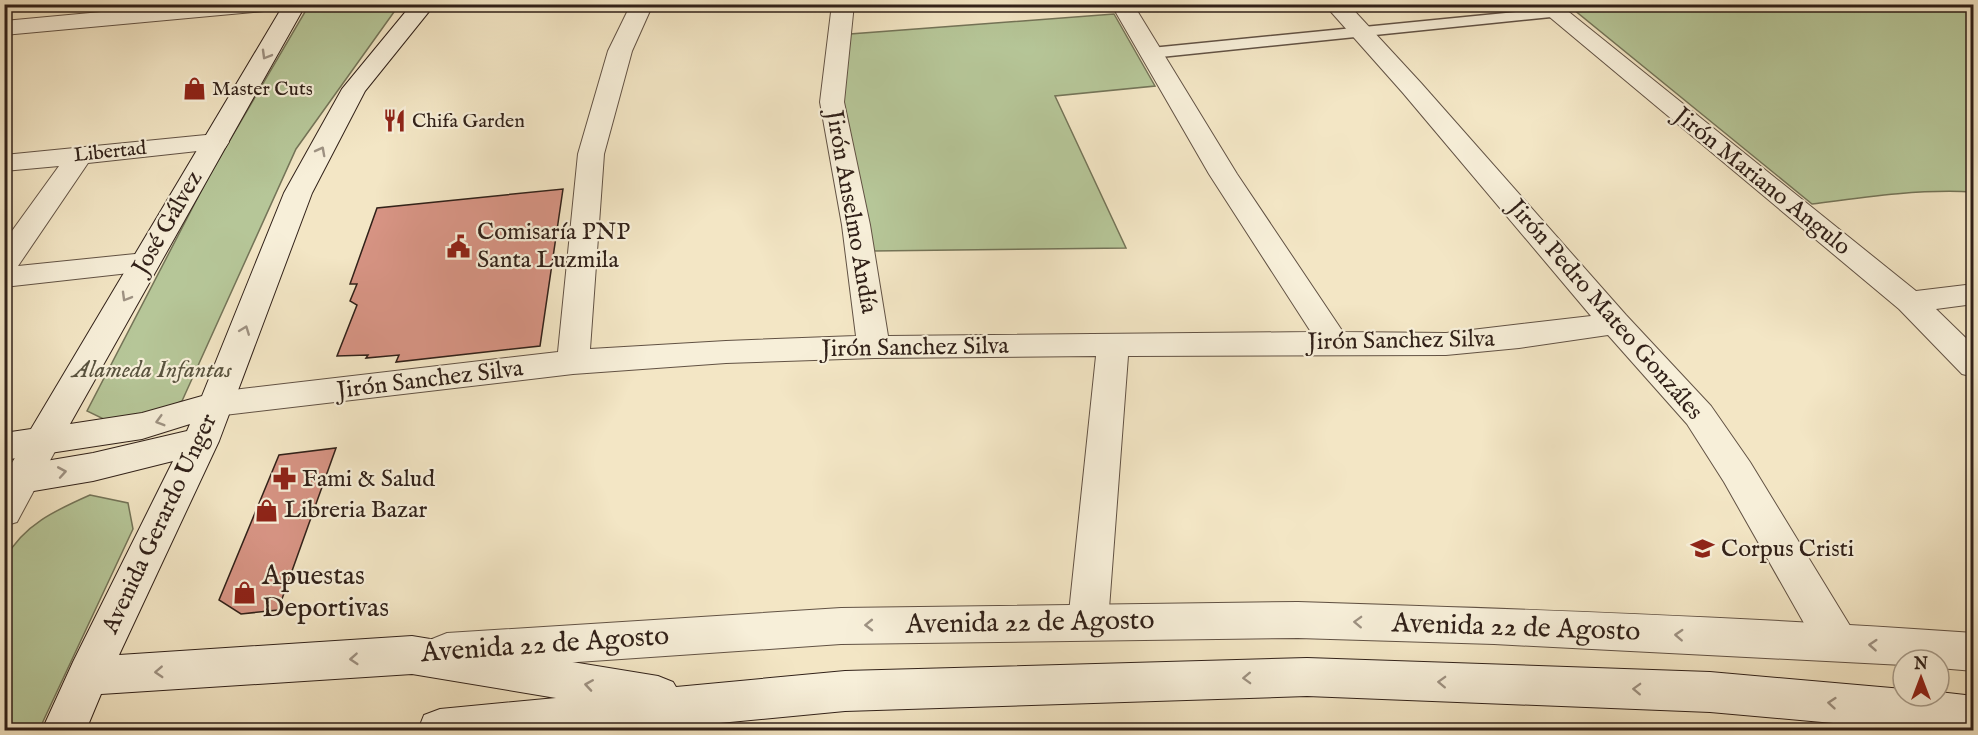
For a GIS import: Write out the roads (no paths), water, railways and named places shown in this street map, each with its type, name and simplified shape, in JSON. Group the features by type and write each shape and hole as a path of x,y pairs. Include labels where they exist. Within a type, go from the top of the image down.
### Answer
{"street":[{"path":"4,28 188,8 264,4"},
{"name":"José Gálvez","path":"4,511 13,481 42,442 295,4"},
{"name":"Avenida Gerardo Unger","path":"64,730 201,441 298,193 354,89 424,4"},
{"path":"573,362 591,154 620,51 642,4"},
{"name":"Jirón Anselmo Andía","path":"843,4 832,102 856,225 874,347"},
{"path":"1122,4 1223,174 1334,343"},
{"name":"Jirón Pedro Mateo Gonzáles","path":"1335,4 1412,88 1615,323 1699,415 1737,472 1837,642"},
{"name":"Jirón Mariano Angulo","path":"1550,9 1910,303 1974,366"},
{"name":"Libertad","path":"4,163 216,142"},
{"path":"4,264 80,155"},
{"path":"4,277 145,263"},
{"path":"1910,303 1974,294"},
{"name":"Jirón Sanchez Silva","path":"4,447 142,426 216,404 573,362 726,352 874,347 1446,344 1519,337 1615,323"},
{"path":"1088,622 1113,345"},
{"path":"13,481 93,467 201,441"},
{"name":"Avenida 22 de Agosto","path":"88,676 841,626 1088,622 1333,621 1494,626 1837,642 1974,652"},
{"path":"412,655 709,703"},
{"path":"440,730 845,691 1306,676 1710,692 1974,716"}],"lane":[{"path":"1151,53 1550,9"}],"place":[{"name":"Master Cuts","path":"194,89"},
{"name":"Chifa Garden","path":"394,121"},
{"name":"Comisaría PNP Santa Luzmila","path":"459,246"},
{"name":"Fami & Salud","path":"284,479"},
{"name":"Libreria Bazar","path":"266,510"},
{"name":"Corpus Cristi","path":"1703,549"},
{"name":"Apuestas Deportivas","path":"244,592"}],"park label":[{"name":"Alameda Infantas","path":"152,370"}]}
